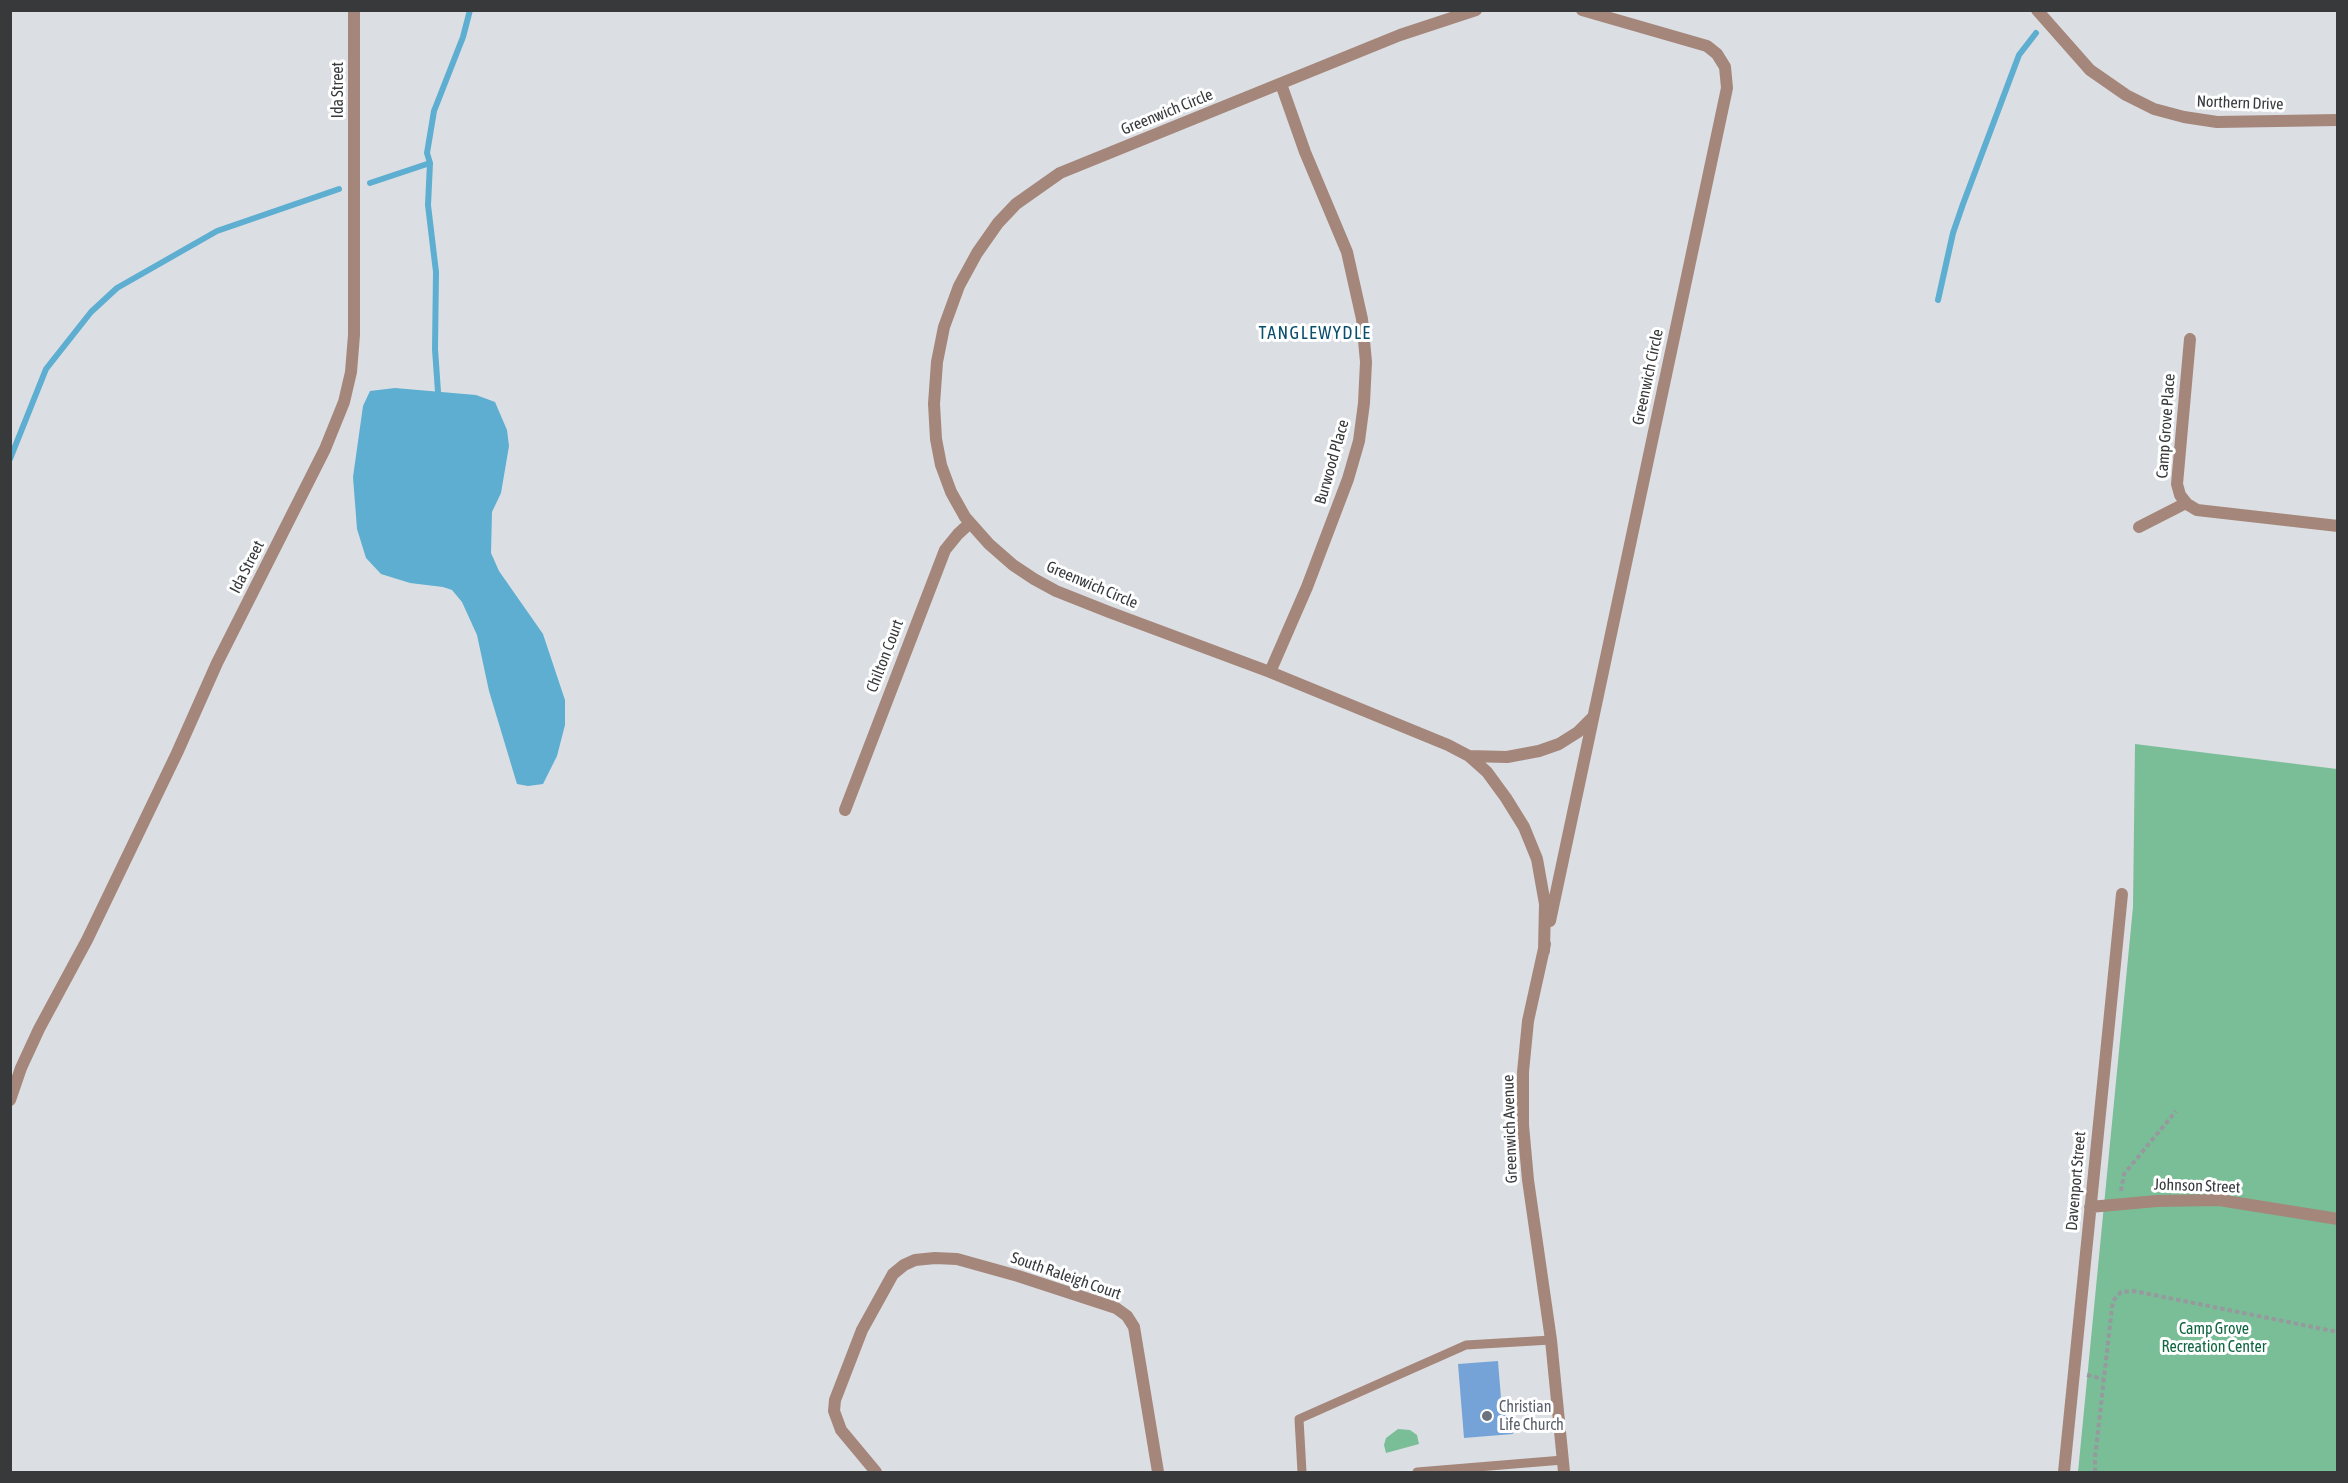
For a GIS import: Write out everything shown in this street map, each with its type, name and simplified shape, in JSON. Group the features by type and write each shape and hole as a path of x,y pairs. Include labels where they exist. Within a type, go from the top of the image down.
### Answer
{"street":[{"name":"Ida Street","path":"10,1100 21,1068 39,1029 87,940 177,753 217,663 325,449 344,402 351,372 354,335 354,10"},
{"name":"Greenwich Circle","path":"1476,10 1400,35 1060,173 1016,204 977,253 959,286 944,327 937,362 933,404 941,465 951,492 970,522 989,544 1013,565 1056,591 1270,672 1448,744 1469,756 1487,772 1524,827 1537,859 1545,904 1544,951"},
{"name":"Greenwich Circle","path":"1469,756 1508,757 1539,751 1559,744 1578,732 1593,716 1727,88 1727,75 1717,54 1702,44 1582,10"},
{"name":"Northern Drive","path":"2037,10 2090,70 2126,95 2154,108 2184,117 2217,122 2337,120"},
{"name":"Burwood Place","path":"1270,672 1307,587 1348,479 1360,432 1366,362 1362,319 1347,252 1305,152 1281,84"},
{"name":"Camp Grove Place","path":"2186,503 2178,484 2190,339"},
{"path":"2139,527 2186,503 2197,510 2337,526"},
{"name":"Chilton Court","path":"845,810 945,550 970,522"},
{"name":"Greenwich Avenue","path":"1563,1466 1551,1340 1527,1180 1523,1125 1523,1072 1528,1021 1593,716"},
{"name":"Davenport Street","path":"2064,1473 2122,894"},
{"name":"Johnson Street","path":"2090,1207 2157,1201 2219,1200 2337,1220"},
{"name":"South Raleigh Court","path":"876,1473 841,1430 834,1411 835,1400 862,1330 893,1274 915,1260 935,1258 957,1259 977,1265 1116,1308 1127,1316 1134,1327 1158,1473"}],"lane":[{"path":"1302,1473 1299,1419 1466,1345 1551,1340"},
{"path":"1417,1473 1563,1466"}],"path":[{"path":"2118,1204 2124,1174 2176,1111"},
{"path":"2095,1473 2110,1316 2113,1301 2121,1292 2134,1291 2337,1332"}],"green space":[{"name":"Camp Grove Recreation Center","path":"2135,744 2337,769 2337,1472 2078,1472 2133,907"},
{"path":"1398,1429 1410,1430 1417,1435 1419,1444 1386,1453 1384,1445 1386,1438"}],"water":[{"path":"395,388 476,395 495,402 507,430 509,446 501,493 492,512 491,553 499,571 543,634 565,700 565,725 557,756 543,784 528,786 517,784 489,691 477,635 462,602 452,590 410,583 381,574 366,558 357,529 353,477 363,406 370,391"}],"building":[{"name":"Christian Life Church","path":"1498,1361 1501,1398 1510,1398 1513,1434 1464,1438 1458,1364"}],"waterway":[{"path":"436,398 438,392 435,349 436,272 428,205 430,163 427,153 434,111 463,37 470,10"},
{"path":"1938,300 1953,233 1963,204 2019,55 2036,33"},
{"path":"370,183 430,163"},
{"path":"10,459 46,369 91,312 117,288 217,231 339,189"}],"place":[{"name":"Christian Life Church","path":"1487,1416"}],"district":[{"name":"TANGLEWYDLE","path":"1315,333"}]}
